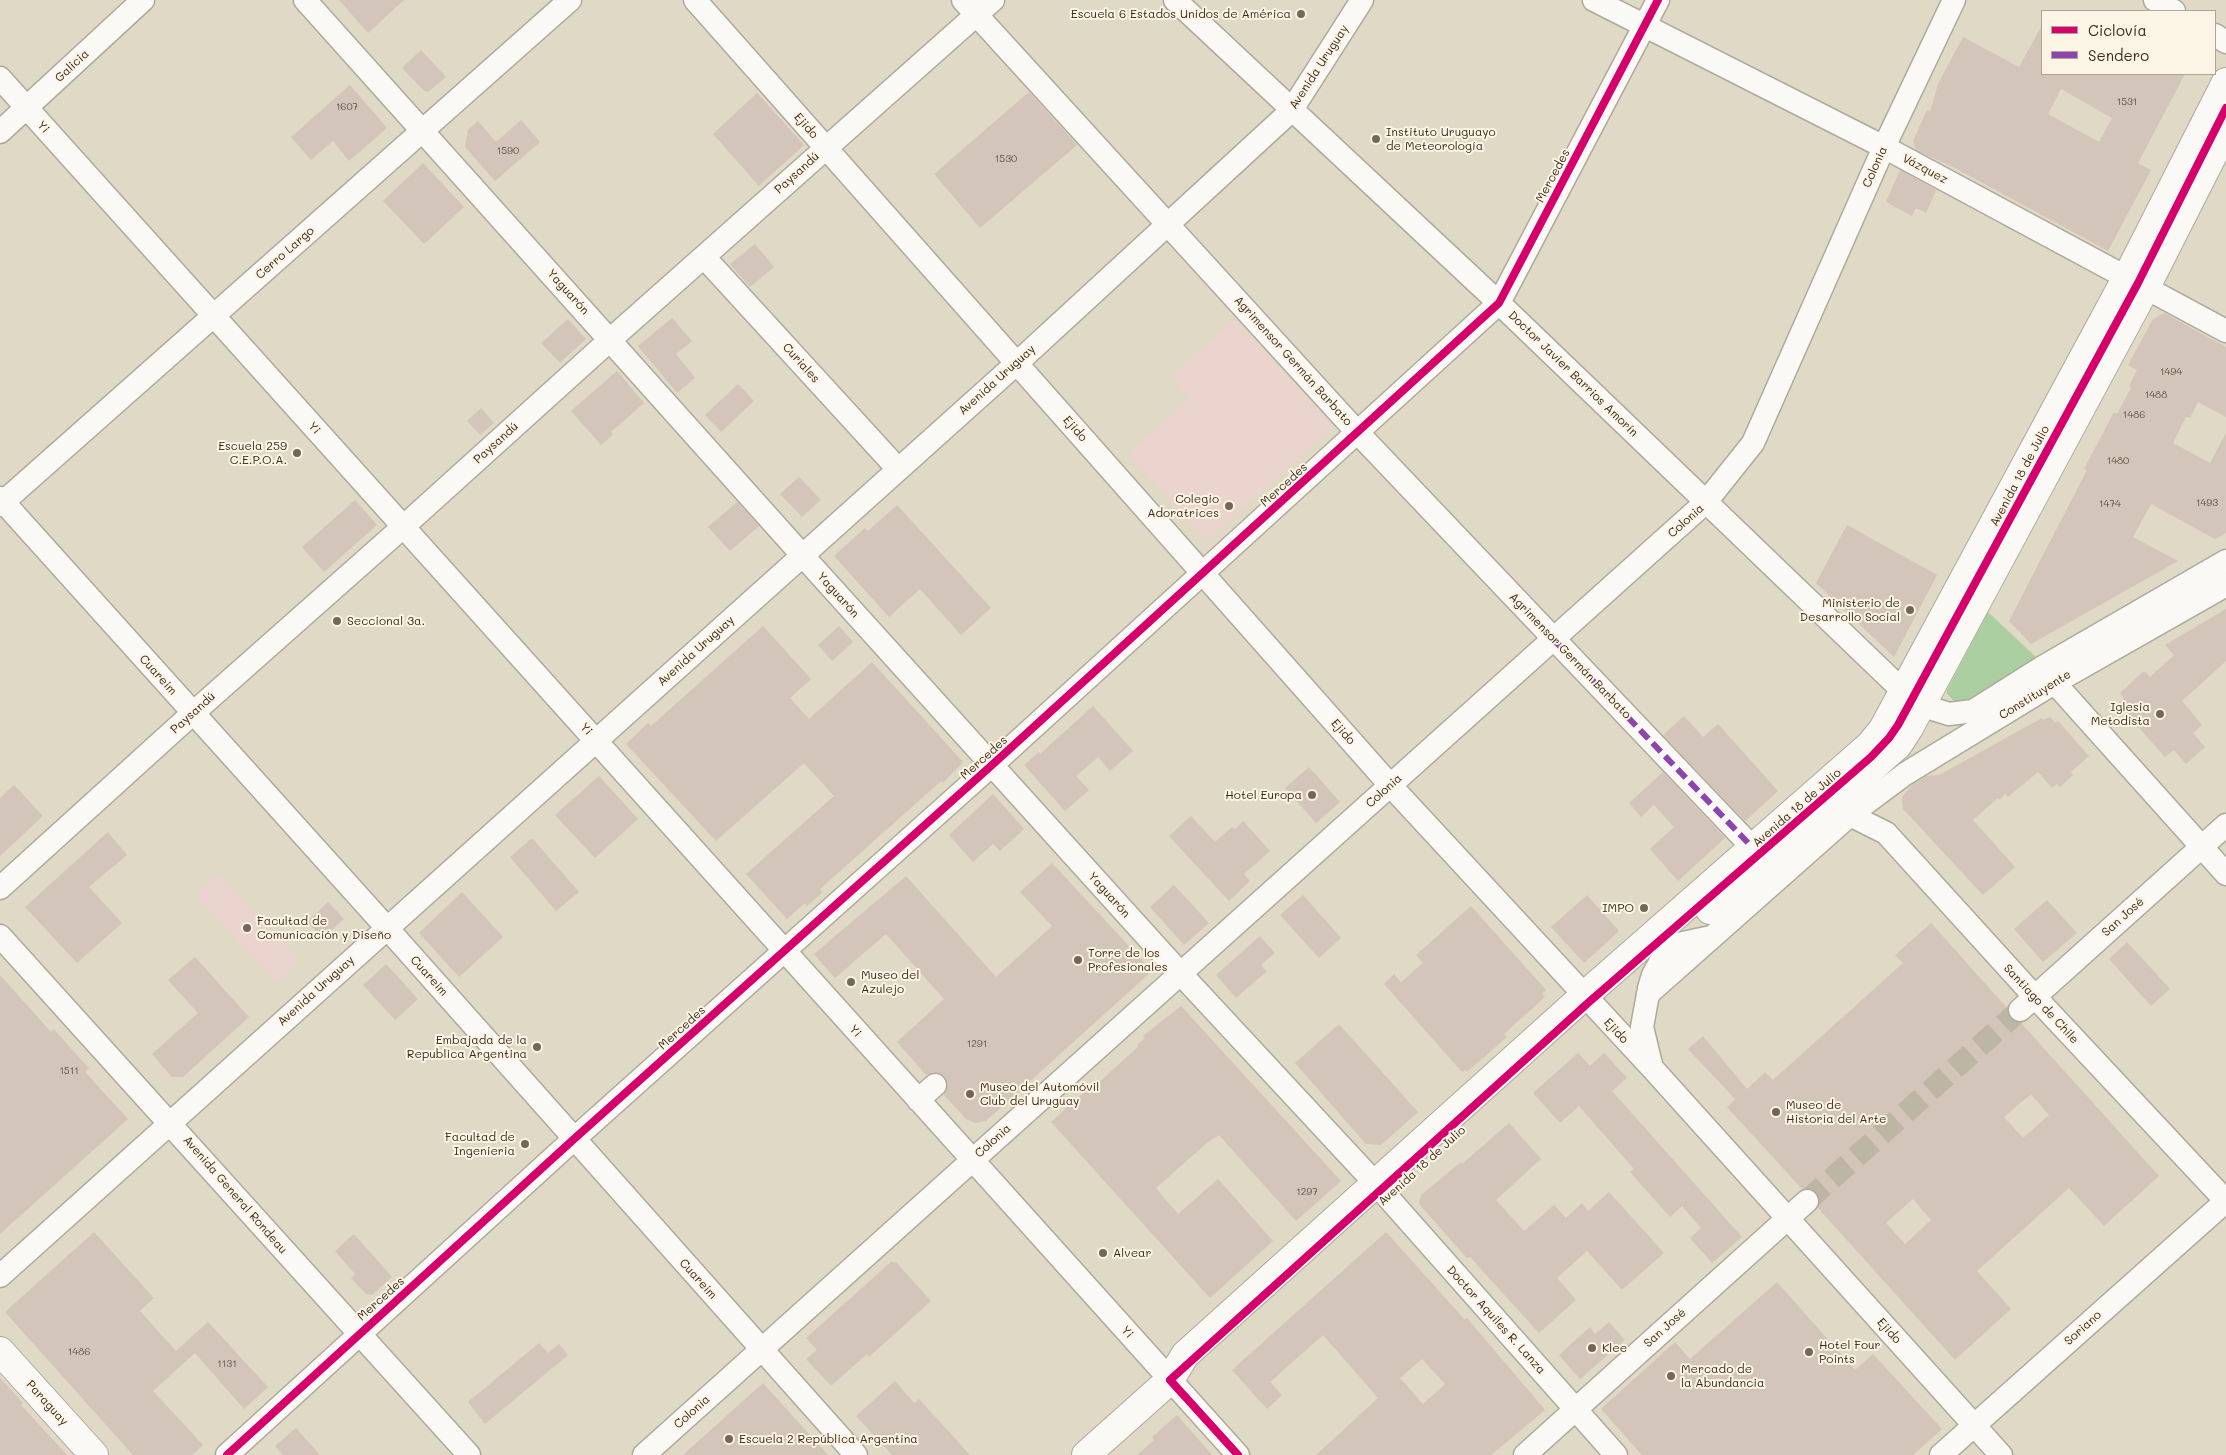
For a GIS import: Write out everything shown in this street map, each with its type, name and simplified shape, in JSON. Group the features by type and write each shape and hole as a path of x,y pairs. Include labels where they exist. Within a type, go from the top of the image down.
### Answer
{"main road":[{"name":"Avenida 18 de Julio","path":"2136,282 2226,82"},
{"name":"Avenida 18 de Julio","path":"1086,1455 1170,1380 1185,1354 1382,1191 1590,1003 1752,848 1870,745 1912,697 2136,282 2226,129"},
{"name":"Avenida 18 de Julio","path":"1590,1003 1669,946 1898,745 1909,728 1912,697"},
{"name":"Paraguay","path":"0,1352 94,1455"}],"street":[{"name":"Galicia","path":"0,132 143,0"},
{"name":"Yaguarón","path":"305,0 611,339 802,556 1180,974 1382,1191"},
{"name":"Cerro Largo","path":"1,502 423,132 570,0"},
{"name":"Ejido","path":"695,0 1390,785 1653,1069 2001,1455"},
{"name":"Paysandú","path":"0,888 826,148 970,7 993,0"},
{"name":"Doctor Javier Barrios Amorín","path":"1175,0 1291,111 1499,303 1912,697"},
{"name":"Avenida Uruguay","path":"0,1276 1017,363 1291,111 1362,0"},
{"name":"Vázquez","path":"1594,0 1884,147 2226,331"},
{"name":"Mercedes","path":"227,1455 574,1139 785,952 1203,574 1499,303 1658,0"},
{"name":"Colonia","path":"644,1455 972,1161 1042,1084 1180,974 1706,502 1753,443 1884,147 1954,0"},
{"path":"2155,0 2172,10"},
{"name":"Agrimensor Germán Barbato","path":"970,7 1358,433 1752,848"},
{"name":"Yi","path":"0,78 1238,1455"},
{"name":"Curiales","path":"704,257 898,469"},
{"name":"Cuareim","path":"1,502 387,928 856,1455"},
{"name":"Constituyente","path":"1850,815 1905,774 1940,755 2048,675 2226,561"},
{"name":"Constituyente","path":"1912,697 1941,712 1949,714 1973,711 2226,584"},
{"path":"2048,675 2226,874"},
{"name":"Avenida 18 de Julio","path":"1648,994 1850,815"},
{"name":"Santiago de Chile","path":"1850,815 1886,833 2027,1003 2226,1201"},
{"name":"San José","path":"2027,1003 2226,825"},
{"name":"Avenida General Rondeau","path":"0,936 469,1455"},
{"name":"Avenida 18 de Julio","path":"1653,1069 1642,1028 1642,1015 1653,975 1669,946 1712,936"},
{"path":"918,1100 936,1085"},
{"name":"Doctor Aquiles R. Lanza","path":"1382,1191 1616,1455"},
{"name":"San José","path":"1525,1455 1807,1201"},
{"name":"Soriano","path":"1941,1455 2226,1201"}],"shaded area":[{"path":"1234,319 1333,427 1207,541 1128,454 1190,398 1170,377"},
{"name":"Facultad de Comunicación y Diseño","path":"219,874 299,960 276,982 195,895"}],"green space":[{"path":"1988,612 2039,660 1974,700 1960,703 1954,701 1947,694 1947,690"}],"building":[{"path":"339,0 404,0 368,33"},
{"path":"2041,27 2041,75 2184,75 2138,163 2151,170 2108,251 1955,168 1916,150 1913,141 1927,110 1930,112 1938,84 1963,37 2019,67","holes":["2061,89 2112,118 2099,142 2048,114"]},
{"path":"421,50 446,77 428,92 424,91 402,68"},
{"path":"350,85 387,128 349,161 333,141 311,160 291,137"},
{"path":"1029,92 1077,145 980,228 934,174"},
{"path":"757,93 804,145 759,186 713,134"},
{"path":"521,120 540,142 495,181 465,147 468,130 478,121 496,142"},
{"path":"423,163 464,207 424,244 383,201"},
{"path":"1900,170 1936,190 1926,213 1916,208 1912,216 1886,202"},
{"path":"755,244 774,267 750,287 730,264"},
{"path":"2164,313 2226,347 2226,417 2198,402 2190,418 2186,417 2173,443 2210,463 2226,433 2226,533 2215,539 2151,504 2133,537 2178,561 2031,644 2009,621 2087,470 2084,469 2114,412 2117,414 2131,388 2129,386 2137,370 2128,365 2153,319"},
{"path":"672,318 692,341 676,354 695,378 677,393 638,346"},
{"path":"568,319 586,339 560,363 541,343"},
{"path":"617,371 644,403 611,432 613,435 601,445 571,411"},
{"path":"738,384 754,401 721,432 705,415"},
{"path":"481,408 494,423 480,435 467,421"},
{"path":"799,477 821,500 802,517 780,494"},
{"path":"355,500 377,525 324,572 302,547"},
{"path":"737,502 759,526 730,551 708,527"},
{"path":"897,505 991,608 961,635 920,589 889,617 834,556 865,528 868,531"},
{"path":"1847,525 1937,575 1894,657 1816,583"},
{"path":"2226,609 2226,661 2182,701 2202,725 2193,733 2205,747 2186,764 2174,750 2165,757 2118,704 2124,698 2120,693 2144,671 2150,677 2174,655 2165,645"},
{"path":"763,626 811,679 790,698 809,719 872,662 963,762 943,783 941,781 820,889 822,893 807,906 805,903 787,919 746,874 834,796 804,763 716,841 626,744 648,723 651,726"},
{"path":"839,626 853,642 832,661 818,645"},
{"path":"1093,706 1133,751 1110,771 1098,757 1076,776 1089,790 1065,811 1024,765 1039,752 1040,754"},
{"path":"1684,716 1703,737 1718,724 1778,791 1745,821 1663,735"},
{"path":"2050,717 2055,723 2058,721 2089,756 2071,772 2073,775 2060,787 2057,784 2052,788 2038,772 2008,797 2005,794 2000,800 1998,798 1973,820 2015,867 1983,895 1903,809 1902,797 1913,784 1927,776 1939,775 2042,718 2043,720"},
{"name":"Hotel Europa","path":"1309,767 1340,802 1316,823 1285,788"},
{"path":"1663,772 1725,838 1678,881 1650,849 1674,827 1654,805 1641,817 1629,803"},
{"path":"599,776 638,819 595,858 555,815"},
{"path":"14,785 43,816 0,856 0,798"},
{"path":"993,794 1024,829 1000,851 993,844 973,862 949,835"},
{"path":"1191,816 1215,842 1232,827 1235,829 1243,821 1270,851 1244,874 1250,881 1229,901 1169,836"},
{"path":"108,832 127,855 89,887 122,923 77,963 25,907"},
{"path":"532,838 579,892 556,911 510,857"},
{"path":"1052,863 1152,971 986,1121 975,1123 966,1119 944,1095 948,1083 944,1076 933,1072 926,1075 897,1042 944,999 886,934 835,978 814,954 906,876 996,977 1052,926 1020,892"},
{"path":"1174,885 1209,923 1184,945 1150,907"},
{"path":"462,892 503,937 459,977 419,933"},
{"path":"1303,895 1341,938 1319,958 1280,915"},
{"path":"1587,895 1619,931 1584,963 1551,927"},
{"path":"2047,900 2077,933 2043,962 2014,929"},
{"path":"328,902 344,919 323,938 307,922"},
{"path":"1471,906 1546,990 1542,994 1545,997 1504,1034 1507,1037 1467,1072 1465,1070 1462,1072 1384,984 1394,974 1401,982 1423,963 1416,955"},
{"path":"1931,923 2007,1008 2011,1019 2021,1023 2159,1176 2104,1226 2069,1188 1977,1271 2011,1309 1955,1360 1818,1208 1820,1199 1816,1192 1811,1188 1802,1189 1727,1107 1735,1099 1688,1049 1703,1036 1747,1089 1765,1072 1773,1080 1903,963 1895,955","holes":["2031,1094 2049,1115 2023,1138 2004,1117","1913,1199 1931,1220 1905,1244 1886,1223"]},
{"path":"1260,936 1275,953 1261,965 1267,971 1236,998 1216,975"},
{"path":"2127,942 2170,989 2151,1006 2109,959"},
{"path":"195,957 249,1017 183,1077 172,1077 152,1054 198,1013 168,980"},
{"path":"386,964 418,999 395,1020 363,985"},
{"path":"0,975 51,1032 54,1029 89,1068 85,1072 128,1119 0,1234"},
{"path":"1181,1006 1341,1181 1296,1221 1219,1135 1208,1142 1156,1188 1178,1214 1218,1179 1273,1241 1210,1298 1051,1122 1139,1046 1137,1045 1145,1038 1143,1036"},
{"path":"1339,1024 1418,1112 1381,1145 1366,1144 1295,1063"},
{"path":"1578,1053 1590,1066 1604,1053 1627,1078 1612,1091 1742,1237 1712,1263 1690,1238 1701,1228 1682,1206 1670,1217 1630,1172 1634,1169 1579,1106 1560,1123 1533,1093"},
{"path":"1509,1123 1541,1159 1496,1200 1524,1231 1554,1205 1566,1218 1582,1203 1588,1211 1609,1192 1664,1253 1622,1290 1587,1251 1557,1278 1576,1300 1539,1333 1470,1257 1467,1258 1419,1204 1421,1195 1461,1162 1462,1164"},
{"path":"94,1232 154,1298 140,1311 176,1351 208,1322 268,1387 244,1409 195,1353 153,1391 203,1445 192,1455 133,1455 5,1312"},
{"path":"1386,1232 1465,1320 1467,1318 1545,1410 1491,1455 1316,1455 1378,1398 1323,1335 1270,1382 1282,1395 1267,1409 1232,1370","holes":["1422,1359 1445,1384 1423,1404 1400,1378"]},
{"path":"354,1234 392,1277 372,1295 366,1294 351,1278 355,1274 335,1251"},
{"path":"892,1261 896,1262 931,1301 869,1357 867,1354 831,1386 806,1359 817,1350 806,1338"},
{"path":"1777,1282 1855,1370 1873,1354 1942,1429 1913,1455 1642,1455 1601,1409 1675,1342 1690,1359"},
{"name":"Klee","path":"1609,1322 1625,1340 1580,1379 1559,1355 1590,1327 1595,1334"},
{"path":"539,1343 548,1353 559,1344 568,1355 485,1424 468,1402"},
{"path":"0,1378 23,1403 21,1405 67,1455 0,1455"},
{"path":"895,1381 914,1403 919,1399 970,1455 892,1455 856,1416"},
{"path":"763,1383 828,1455 683,1455"},
{"path":"1177,1415 1212,1455 1137,1455 1154,1440 1152,1437"},
{"path":"296,1428 320,1455 283,1455 275,1446"}],"tunnel":[{"path":"1807,1201 2020,1010"}],"marked path":[{"path":"1553,639 1752,847"}],"cycle path":[{"path":"227,1455 574,1139 992,765 1499,303 1658,0"},
{"path":"1238,1455 1170,1380 1589,1002 1871,757 1889,738 1898,725 2138,283 2226,108"}],"place":[{"name":"Escuela 6 Estados Unidos de América","path":"1301,14"},
{"name":"Instituto Uruguayo de Meteorología","path":"1376,139"},
{"name":"Escuela 259 C.E.P.O.A.","path":"297,453"},
{"name":"Colegio Adoratrices","path":"1229,506"},
{"name":"Ministerio de Desarrollo Social","path":"1910,610"},
{"name":"Seccional 3a.","path":"337,621"},
{"name":"Iglesia Metodista","path":"2160,714"},
{"name":"Hotel Europa","path":"1312,795"},
{"name":"IMPO","path":"1644,908"},
{"name":"Facultad de Comunicación y Diseño","path":"247,928"},
{"name":"Torre de los Profesionales","path":"1078,960"},
{"name":"Museo del Azulejo","path":"851,982"},
{"name":"Embajada de la Republica Argentina","path":"537,1047"},
{"name":"Museo del Automóvil Club del Uruguay","path":"970,1094"},
{"name":"Museo de Historia del Arte","path":"1776,1112"},
{"name":"Facultad de Ingenieria","path":"525,1144"},
{"name":"Alvear","path":"1103,1253"},
{"name":"Klee","path":"1592,1348"},
{"name":"Hotel Four Points","path":"1809,1352"},
{"name":"Mercado de la Abundancia","path":"1671,1376"},
{"name":"Escuela 2 República Argentina","path":"729,1439"}]}
